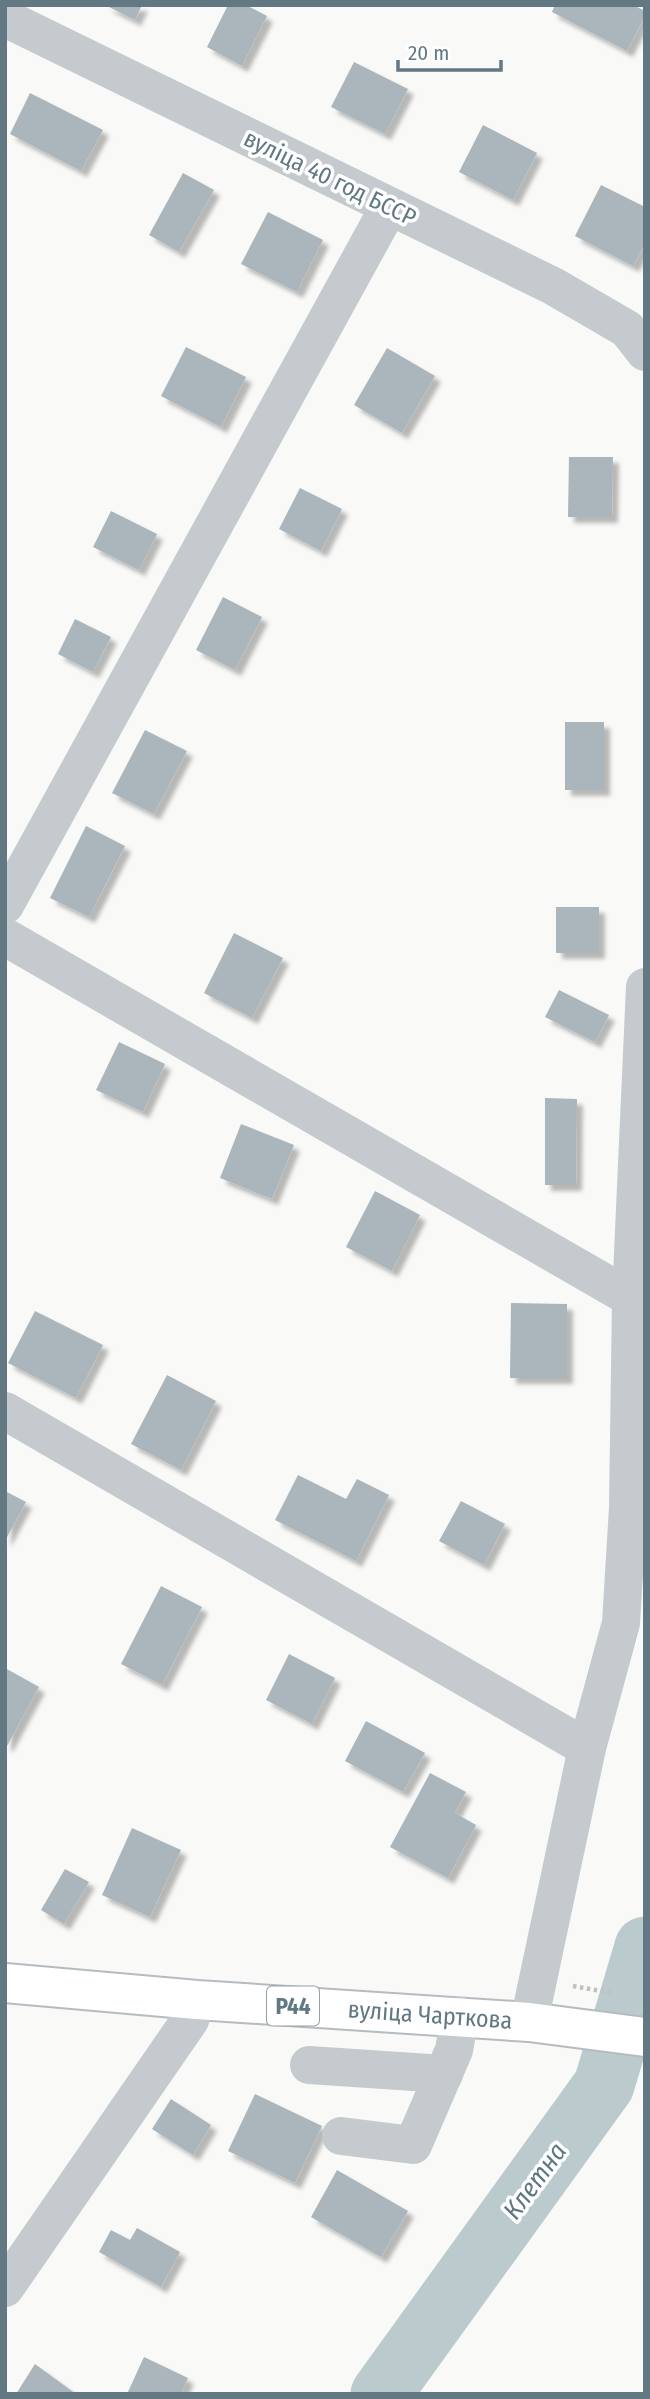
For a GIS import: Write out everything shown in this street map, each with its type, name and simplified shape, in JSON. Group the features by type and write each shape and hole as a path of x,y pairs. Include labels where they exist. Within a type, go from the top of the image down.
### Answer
{"main road":[{"name":"вуліца Чарткова","path":"5,1983 197,2000 529,2022 645,2037"}],"street":[{"path":"5,17 12,5"},
{"name":"вуліца 40 год БССР","path":"5,17 553,286 626,329 645,352"},
{"path":"5,905 389,207"},
{"path":"5,937 631,1298"},
{"path":"529,2022 587,1748 621,1623 628,1508 631,1298 645,987"},
{"path":"5,1411 587,1748"},
{"path":"5,2288 190,2020 197,2000"},
{"path":"341,2136 413,2145 444,2074 458,2034 460,2017"},
{"path":"309,2064 444,2074"}],"building":[{"path":"105,5 142,5 135,20"},
{"path":"228,5 246,5 267,16 242,66 207,47"},
{"path":"555,5 633,5 645,11 645,16 627,51 552,12"},
{"path":"354,62 408,89 385,134 331,107"},
{"path":"30,93 103,130 81,171 10,134"},
{"path":"483,125 537,153 513,200 459,172"},
{"path":"183,173 214,190 179,252 149,235"},
{"path":"601,185 645,207 645,244 633,266 575,236"},
{"path":"268,212 323,240 297,292 241,264"},
{"path":"186,347 246,377 221,427 161,396"},
{"path":"387,348 435,376 402,433 354,405"},
{"path":"569,457 613,457 612,517 568,517"},
{"path":"300,488 342,509 321,551 279,529"},
{"path":"111,511 157,534 139,570 93,547"},
{"path":"223,597 262,617 235,670 196,650"},
{"path":"75,619 111,637 93,672 58,654"},
{"path":"565,722 604,722 604,790 565,790"},
{"path":"145,730 187,751 154,814 112,793"},
{"path":"86,826 125,846 89,917 50,898"},
{"path":"556,907 599,907 599,953 556,953"},
{"path":"234,933 283,958 252,1018 204,993"},
{"path":"559,990 609,1015 595,1042 545,1017"},
{"path":"119,1042 165,1064 143,1112 96,1090"},
{"path":"545,1098 577,1099 576,1185 545,1185"},
{"path":"241,1124 294,1145 272,1199 220,1178"},
{"path":"375,1191 420,1215 392,1271 346,1247"},
{"path":"511,1303 567,1304 567,1378 510,1378"},
{"path":"35,1311 103,1345 76,1398 8,1363"},
{"path":"167,1375 216,1401 181,1470 131,1444"},
{"path":"298,1475 346,1499 357,1479 389,1495 356,1561 275,1520"},
{"path":"5,1491 26,1502 5,1541"},
{"path":"461,1501 505,1524 484,1565 439,1541"},
{"path":"161,1586 202,1607 162,1685 121,1664"},
{"path":"289,1654 335,1678 312,1724 266,1700"},
{"path":"5,1668 39,1687 7,1746 5,1745"},
{"path":"366,1721 425,1753 403,1792 345,1761"},
{"path":"430,1773 466,1792 455,1813 476,1825 448,1878 390,1847"},
{"path":"132,1828 181,1850 150,1917 102,1895"},
{"path":"65,1869 89,1882 64,1924 41,1910"},
{"path":"255,2094 322,2126 295,2183 228,2151"},
{"path":"171,2099 211,2125 193,2155 152,2129"},
{"path":"337,2170 408,2211 381,2257 311,2217"},
{"path":"137,2228 180,2252 161,2287 99,2252 111,2230 130,2240"},
{"path":"144,2357 188,2378 181,2394 127,2394"},
{"path":"35,2364 76,2394 16,2394"}],"waterway":[{"name":"Клетна","path":"381,2394 604,2085 645,1947"}]}
